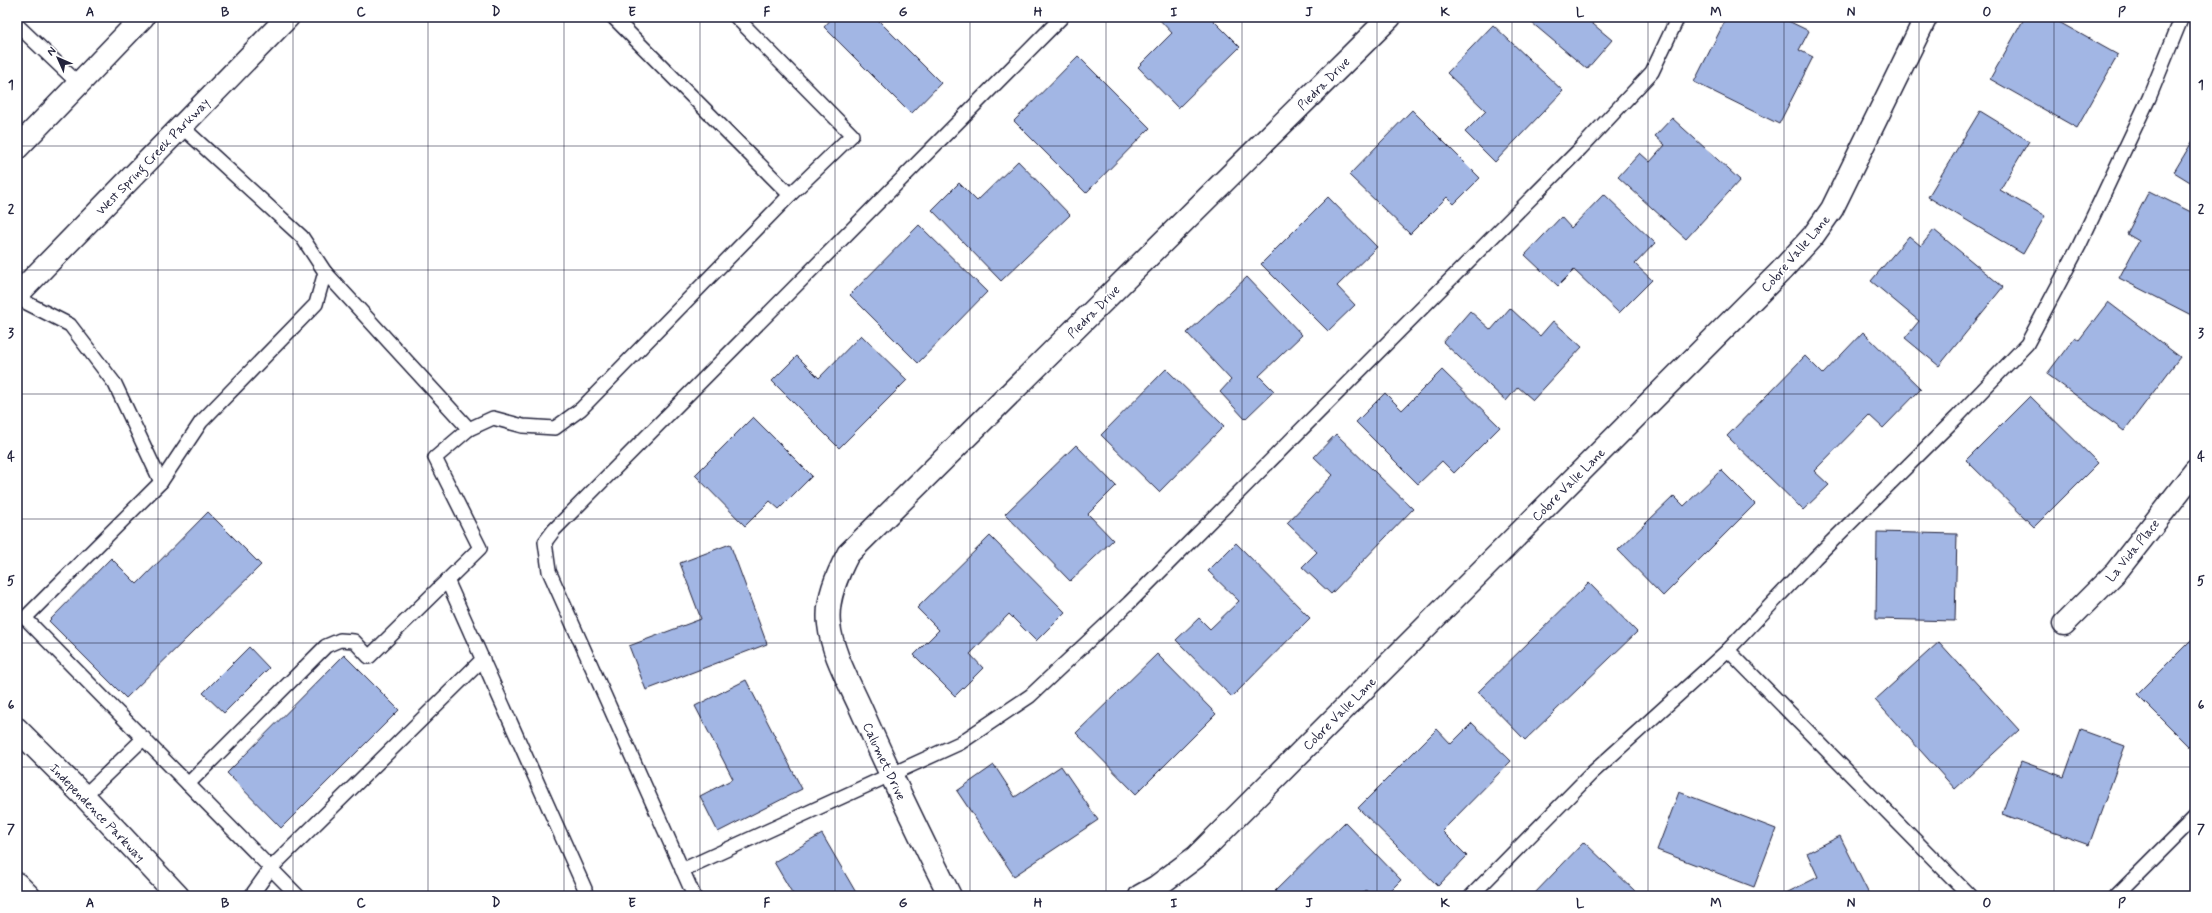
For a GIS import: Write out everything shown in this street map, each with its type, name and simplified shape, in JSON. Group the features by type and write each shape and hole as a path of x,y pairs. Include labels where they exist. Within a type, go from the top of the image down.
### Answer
{"street":[{"path":"17,148 143,17"},
{"name":"West Spring Creek Parkway","path":"17,296 288,17"},
{"name":"Piedra Drive","path":"829,623 832,593 837,575 848,554 1390,17"},
{"name":"Cobre Valle Lane","path":"1140,896 1156,887 1196,857 1781,271 1813,236 1832,209 1926,17"},
{"name":"La Vida Place","path":"2064,624 2116,572 2195,471"},
{"name":"Calumet Drive","path":"829,623 838,659 890,776 950,896"},
{"name":"Independence Parkway","path":"17,729 84,796 178,896"},
{"path":"17,884 29,896"}],"lane":[{"path":"613,17 790,195"},
{"path":"188,784 326,646 340,640 354,640 369,657 480,548 435,458 468,429 493,418 522,426 555,428 581,409 790,195 852,135 736,17"},
{"path":"694,896 549,571 545,542 565,519 1062,17"},
{"path":"682,870 890,776 960,742 1030,696 1129,603 1580,149 1652,72 1678,17"},
{"path":"1471,896 1592,773 1728,650 1815,558 1957,417 2027,344 2079,246 2149,98 2182,17"},
{"path":"17,25 79,84"},
{"path":"181,126 302,237 325,272 468,429"},
{"path":"298,896 25,618 161,482 202,422 316,304 325,272"},
{"path":"17,296 70,325 115,384 161,482"},
{"path":"447,580 585,889 586,896"},
{"path":"1728,650 1970,896"},
{"path":"251,896 271,868 483,659"},
{"path":"84,796 144,738"},
{"path":"2116,896 2195,817"}],"building":[{"path":"833,17 875,17 941,83 911,114 824,27"},
{"path":"1157,17 1210,17 1240,47 1178,108 1138,67 1172,33"},
{"path":"1525,17 1588,17 1587,19 1612,40 1587,69"},
{"path":"1727,17 1780,17 1809,31 1799,50 1813,57 1779,124 1694,82"},
{"path":"2025,17 2050,17 2118,55 2077,128 1990,79"},
{"path":"1493,25 1563,91 1495,162 1465,132 1486,111 1447,73"},
{"path":"1078,56 1150,128 1086,193 1014,121"},
{"path":"1412,110 1480,178 1454,204 1447,197 1410,234 1349,175"},
{"path":"1980,111 2029,141 2000,190 2045,216 2023,254 1928,197"},
{"path":"1672,118 1740,180 1686,239 1618,177 1640,153 1650,162 1665,145 1655,136"},
{"path":"2195,137 2195,185 2174,172"},
{"path":"1018,161 1070,215 1001,281 932,210 959,183 977,201"},
{"path":"2149,191 2195,214 2195,317 2119,278 2139,241 2127,234"},
{"path":"1604,194 1655,243 1635,264 1652,280 1619,313 1574,270 1558,286 1525,255 1561,217 1571,228"},
{"path":"1328,197 1377,247 1337,286 1355,305 1328,331 1261,264"},
{"path":"919,225 987,292 918,363 850,295"},
{"path":"1934,230 2003,287 1939,366 1905,338 1919,321 1871,281 1909,236 1921,246"},
{"path":"1247,277 1302,335 1259,376 1274,391 1245,419 1220,392 1231,380 1187,333"},
{"path":"2108,302 2180,357 2124,431 2047,374 2075,337 2079,340"},
{"path":"1510,308 1540,336 1553,321 1582,347 1533,400 1518,387 1506,401 1443,342 1470,311 1491,330"},
{"path":"1863,332 1921,389 1883,428 1869,415 1814,471 1829,485 1803,510 1727,436 1805,356 1823,374"},
{"path":"861,335 907,380 839,448 772,381 797,356 819,378"},
{"path":"1166,369 1224,426 1159,492 1101,435"},
{"path":"1442,370 1500,427 1454,473 1442,461 1418,484 1356,422 1385,393 1402,410"},
{"path":"2030,396 2098,463 2034,527 1966,460"},
{"path":"753,417 812,476 779,509 770,501 745,526 695,475"},
{"path":"1336,434 1413,509 1331,594 1302,567 1317,552 1287,523 1333,475 1314,457"},
{"path":"1076,445 1116,486 1088,514 1113,540 1070,581 1005,514"},
{"path":"1721,470 1755,504 1663,596 1618,550 1674,496 1684,506"},
{"path":"208,512 261,565 126,698 49,621 111,558 137,584"},
{"path":"1877,532 1957,534 1955,621 1876,619"},
{"path":"990,536 1065,612 1036,641 1009,614 970,654 983,668 955,696 914,655 939,630 917,608"},
{"path":"1236,543 1310,618 1232,697 1176,640 1199,618 1210,629 1239,601 1208,571"},
{"path":"730,544 767,644 646,690 629,646 701,619 680,563"},
{"path":"1589,583 1637,632 1525,740 1478,692"},
{"path":"2195,636 2195,752 2137,694"},
{"path":"1939,642 2019,730 1955,789 1875,700"},
{"path":"249,647 269,668 224,713 203,693"},
{"path":"1157,654 1216,714 1136,794 1076,733"},
{"path":"344,655 399,710 281,828 227,773"},
{"path":"746,680 802,789 718,832 700,796 733,779 695,706"},
{"path":"1472,723 1511,761 1442,831 1467,856 1438,886 1358,808 1437,729 1451,744"},
{"path":"2081,730 2125,746 2089,845 2002,814 2021,761 2064,777"},
{"path":"994,765 1015,797 1061,766 1098,820 1014,876 957,791"},
{"path":"1679,792 1776,829 1754,887 1657,850"},
{"path":"1345,822 1401,880 1385,896 1371,896 1366,890 1360,896 1280,896 1275,891"},
{"path":"822,834 858,896 794,896 774,862"},
{"path":"1840,836 1870,896 1783,896 1782,895 1818,877 1807,853"},
{"path":"1584,842 1636,892 1631,896 1532,896"}]}
